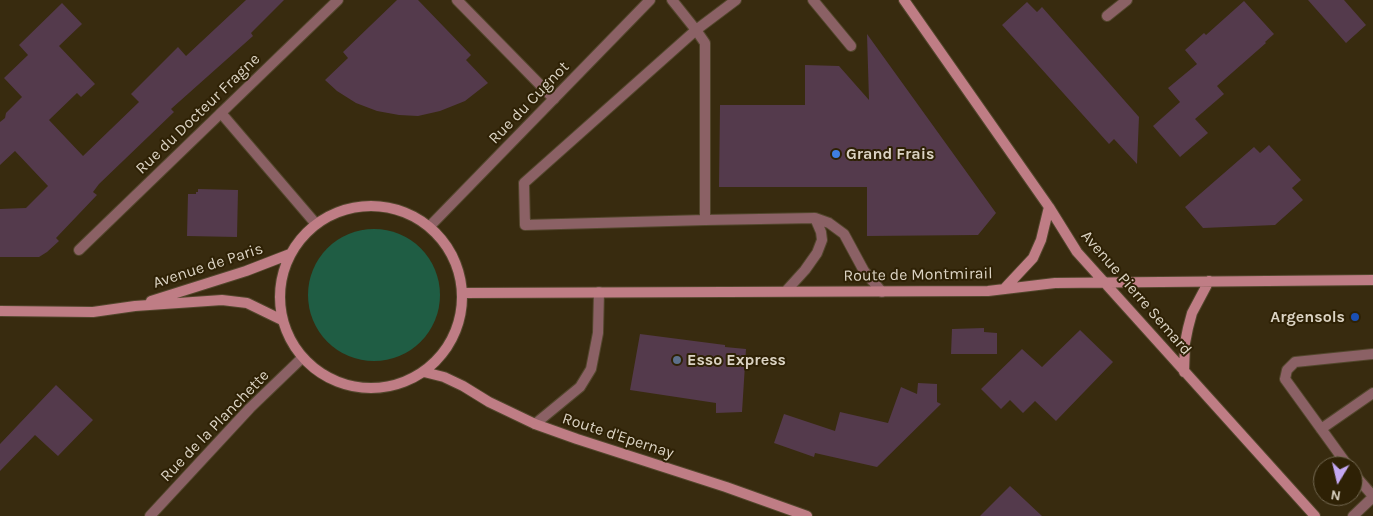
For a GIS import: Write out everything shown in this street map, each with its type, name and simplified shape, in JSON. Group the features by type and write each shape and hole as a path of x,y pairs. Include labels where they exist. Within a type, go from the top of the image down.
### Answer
{"main road":[{"name":"Avenue Pierre Semard","path":"904,0 1049,207 1077,252 1311,515"},
{"path":"373,205 403,211 430,226 447,245 458,268 463,293 459,325 450,345 436,363 404,383 376,389 349,386 323,375 302,358 290,340 282,320 279,297 282,275 290,254 301,238 316,224 343,210 373,205"},
{"path":"1004,288 1033,258 1041,240 1049,207"},
{"name":"Avenue de Paris","path":"135,306 246,271 290,254"},
{"name":"Route de Montmirail","path":"463,293 988,291 1055,283 1373,280"},
{"path":"1184,372 1185,343 1192,313 1210,281"},
{"name":"Avenue de Paris","path":"0,311 93,312 135,306 222,300 246,303 282,320"},
{"name":"Route d'Epernay","path":"424,372 444,377 464,386 489,402 535,424 808,516"}],"street":[{"name":"Rue du Docteur Fragne","path":"79,250 338,0"},
{"path":"457,0 554,99"},
{"name":"Rue du Cugnot","path":"430,226 650,0"},
{"path":"672,0 705,43 705,220"},
{"path":"736,0 696,30 524,183 525,225 815,218 829,223 844,234 864,271 882,292"},
{"path":"813,0 851,46"},
{"path":"1107,16 1127,0"},
{"path":"221,113 316,224"},
{"path":"786,292 805,270 820,246 822,240 821,232 815,218"},
{"path":"535,424 580,387 591,369 598,333 599,292"},
{"path":"1341,456 1285,379 1287,370 1295,362 1373,354"},
{"name":"Rue de la Planchette","path":"150,516 250,408 302,358"},
{"path":"1321,429 1373,393"},
{"path":"1352,516 1373,496 1363,484"}],"green space":[{"path":"374,229 399,234 420,249 435,270 440,295 435,320 420,341 399,356 374,361 349,356 328,341 313,320 308,295 313,270 328,249 349,234"}],"building":[{"path":"246,0 284,0 251,33 253,36 171,109 174,112 99,184 93,192 97,195 56,238 59,241 47,252 39,257 0,257 0,209 26,208 48,186 15,151 0,165 0,122 22,97 4,78 28,55 19,45 62,3 82,24 59,46 95,84 81,97 77,93 49,120 83,156 139,102 131,94 178,47 186,56"},
{"path":"397,0 418,0 471,55 466,60 488,83 465,101 440,111 418,116 377,111 356,103 337,91 325,80 348,58 343,52"},
{"path":"1308,0 1344,0 1366,25 1346,43"},
{"path":"1244,1 1274,34 1217,86 1224,94 1195,119 1208,133 1180,157 1153,126 1180,102 1168,88 1197,64 1185,50 1204,33 1206,35"},
{"path":"1027,2 1037,12 1042,7 1139,117 1137,164 1114,139 1109,144 1002,25"},
{"name":"Grand Frais","path":"867,34 996,213 978,235 867,236 867,187 719,187 720,105 805,105 805,65 839,66 869,100"},
{"path":"1269,145 1301,180 1292,188 1303,200 1275,225 1203,228 1185,207 1254,147 1260,153"},
{"path":"198,189 238,190 237,237 187,236 188,194 196,194"},
{"path":"984,328 984,332 997,333 997,354 951,354 952,329"},
{"path":"1080,330 1113,362 1056,421 1035,401 1023,413 1010,400 1001,409 981,389 1022,349 1042,367"},
{"name":"Esso Express","path":"640,334 746,349 742,412 716,413 716,403 630,390"},
{"path":"918,383 937,384 937,402 941,404 877,467 815,453 814,457 774,443 784,414 835,431 840,412 888,423 901,387 917,394"},
{"path":"56,385 93,420 58,456 35,435 0,471 0,444"},
{"path":"1010,486 1042,516 980,516"}],"place":[{"name":"Grand Frais","path":"836,154"},
{"name":"Argensols","path":"1355,317"},
{"name":"Esso Express","path":"677,360"}]}
